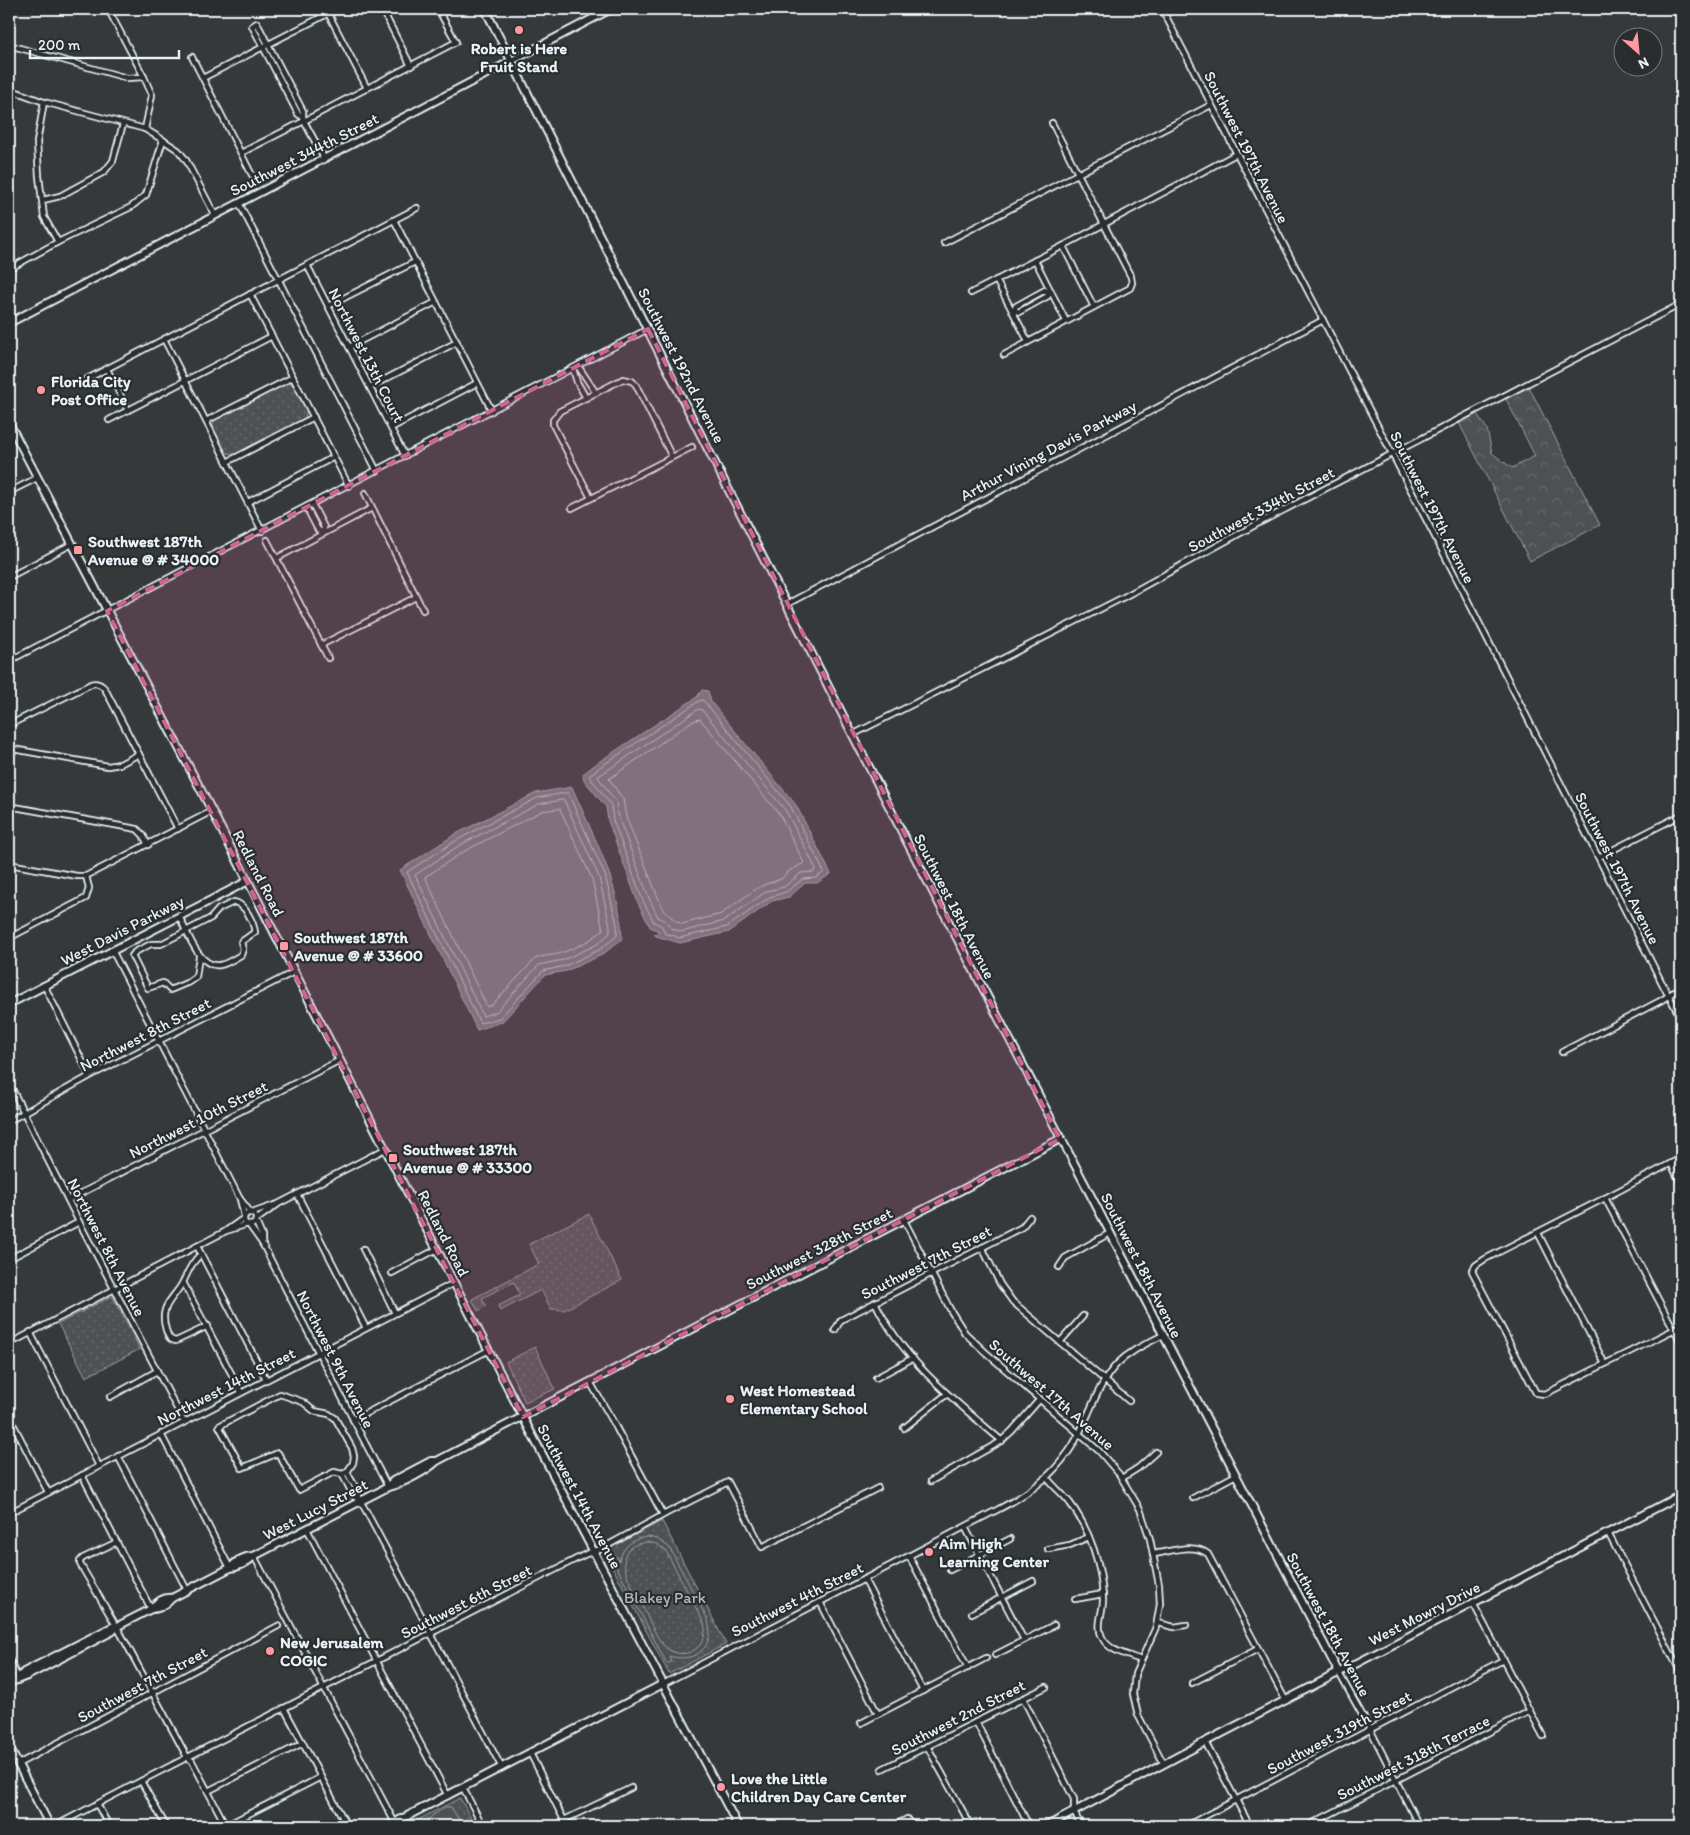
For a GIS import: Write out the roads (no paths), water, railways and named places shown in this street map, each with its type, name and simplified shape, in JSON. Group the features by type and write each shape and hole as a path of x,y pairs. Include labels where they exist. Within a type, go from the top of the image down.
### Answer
{"street":[{"path":"108,9 152,95 145,129"},
{"path":"203,78 337,9"},
{"path":"382,9 411,66"},
{"path":"241,153 456,42 438,9"},
{"name":"Southwest 192nd Avenue","path":"486,9 852,735"},
{"name":"Southwest 344th Street","path":"9,323 611,9"},
{"name":"Southwest 197th Avenue","path":"1162,9 1681,1018"},
{"path":"328,13 367,88"},
{"path":"304,119 298,114 252,26 257,23 303,111 304,119 324,158"},
{"path":"9,46 127,78 144,77"},
{"path":"192,57 252,175"},
{"path":"9,90 44,102 145,129 178,150 186,160 214,215"},
{"path":"44,102 37,142 38,176 44,218 58,242"},
{"path":"944,243 1211,105"},
{"path":"1004,355 1126,291 1132,283 1130,273 1052,123"},
{"path":"42,200 60,196 104,172 113,161 123,124"},
{"path":"9,269 58,242 131,207 146,195 163,140"},
{"path":"971,293 1236,154"},
{"path":"239,203 377,471"},
{"path":"87,379 417,208"},
{"path":"394,220 492,411"},
{"path":"1063,246 1094,307"},
{"path":"1034,260 1049,292 1066,321"},
{"path":"328,306 415,262"},
{"name":"Northwest 13th Court","path":"307,265 405,456"},
{"path":"996,280 1014,311 1028,341"},
{"path":"1014,311 1019,312 1048,296 1049,292"},
{"path":"250,294 349,486"},
{"path":"349,347 436,302"},
{"name":"Southwest 334th Street","path":"852,735 1122,598 1258,524 1681,304"},
{"name":"Arthur Vining Davis Parkway","path":"787,604 1323,320"},
{"path":"9,661 648,330"},
{"path":"109,420 272,336"},
{"path":"164,339 262,531"},
{"path":"370,387 457,342"},
{"path":"578,366 596,394"},
{"path":"106,369 128,410"},
{"path":"573,369 586,398"},
{"path":"206,421 292,376"},
{"path":"591,498 553,425 553,420 560,411 623,379 632,381 636,385 672,457"},
{"path":"580,387 589,382"},
{"path":"391,428 478,383"},
{"path":"227,462 314,417"},
{"name":"Redland Road","path":"9,423 212,811 523,1417"},
{"path":"572,508 692,446"},
{"path":"248,502 334,457"},
{"path":"9,492 37,478"},
{"path":"364,493 423,610"},
{"path":"312,504 324,527 323,534"},
{"path":"306,507 318,530 323,534"},
{"path":"276,558 372,508"},
{"path":"267,540 328,658"},
{"path":"9,577 72,544"},
{"path":"322,645 416,597"},
{"path":"9,725 91,684 98,683 105,689 178,829"},
{"name":"Southwest 18th Avenue","path":"852,735 1060,1139 1419,1826"},
{"path":"9,746 13,749 108,766 120,764 139,754"},
{"path":"9,806 137,830 143,835 148,845"},
{"path":"9,864 86,876 212,811"},
{"path":"1598,857 1681,815"},
{"path":"9,938 86,898 89,892 86,876"},
{"name":"West Davis Parkway","path":"9,1004 248,882"},
{"path":"179,916 186,930 199,956 217,965 241,955 243,949 241,942 255,932 245,910 240,903 234,902 219,909 211,918 186,930 161,944 151,944 135,952 132,960 148,988 163,983 170,990 196,977 199,956"},
{"path":"112,950 240,1199 256,1216 256,1221"},
{"name":"Northwest 8th Street","path":"9,1121 31,1107 90,1076 294,972"},
{"path":"44,986 90,1076"},
{"path":"1562,1052 1662,1000 1681,987"},
{"name":"Northwest 10th Street","path":"68,1200 340,1060"},
{"name":"Northwest 8th Avenue","path":"9,1083 79,1222 184,1422"},
{"name":"Southwest 328th Street","path":"523,1417 1060,1139"},
{"path":"9,1344 226,1231 248,1213 278,1204 386,1149"},
{"path":"1681,1158 1485,1259 1472,1270 1536,1393 1545,1394 1681,1326"},
{"path":"1671,1163 1681,1184"},
{"path":"298,1194 366,1328"},
{"path":"1605,1198 1681,1343"},
{"path":"240,1199 245,1222 248,1225"},
{"path":"226,1231 256,1221 278,1204"},
{"name":"Southwest 7th Street","path":"836,1330 841,1320 1022,1227 1030,1217"},
{"name":"Southwest 17th Avenue","path":"904,1220 931,1274 965,1333 1104,1455 1122,1478 1142,1515 1153,1554 1160,1596 1158,1623 1134,1680 1134,1702 1141,1720 1164,1764"},
{"name":"Northwest 9th Avenue","path":"256,1221 262,1242 388,1487"},
{"path":"9,1258 79,1222"},
{"name":"Northwest 9th Avenue","path":"248,1225 262,1242"},
{"path":"1059,1268 1065,1258 1110,1233"},
{"path":"1538,1233 1605,1364"},
{"path":"197,1246 266,1379"},
{"path":"982,1247 1000,1284 1009,1297 1129,1401"},
{"path":"363,1249 395,1313"},
{"path":"392,1273 437,1249"},
{"name":"Northwest 8th Avenue","path":"201,1254 192,1262 183,1282 169,1299 165,1311 165,1327 168,1337 176,1341 208,1326"},
{"path":"183,1282 242,1392"},
{"name":"Northwest 14th Street","path":"9,1513 454,1283"},
{"path":"875,1302 892,1333 929,1378 1002,1441"},
{"path":"1060,1342 1083,1316"},
{"path":"30,1332 99,1466"},
{"name":"Southwest 4th Street","path":"392,1825 1019,1498 1047,1478 1069,1452 1105,1380 1112,1370 1126,1357 1162,1335"},
{"path":"353,1420 489,1350"},
{"path":"876,1378 913,1358"},
{"path":"110,1396 157,1371"},
{"path":"590,1382 612,1418 662,1515"},
{"path":"280,1394 303,1402 314,1411 330,1414 335,1418 352,1448 354,1456 353,1463 347,1472 342,1474 334,1472 299,1490 278,1453 242,1468 219,1426 280,1394"},
{"path":"904,1428 947,1394"},
{"path":"931,1481 986,1452 1002,1441 1040,1399"},
{"path":"9,1416 11,1426 48,1492"},
{"name":"West Lucy Street","path":"9,1683 64,1657 113,1631 116,1627 152,1609 156,1609 187,1590 230,1568 249,1561 254,1556 388,1487 396,1485 523,1417"},
{"name":"Southwest 14th Avenue","path":"523,1417 738,1826"},
{"path":"161,1434 230,1568"},
{"path":"1122,1478 1156,1452"},
{"path":"118,1456 187,1590"},
{"path":"347,1472 358,1492 360,1501 502,1768"},
{"path":"342,1474 352,1495 360,1501"},
{"path":"82,1475 152,1609"},
{"path":"1193,1498 1236,1475"},
{"path":"1047,1478 1070,1503 1089,1537 1096,1556 1102,1594 1100,1630 1102,1638 1114,1650 1141,1660"},
{"name":"Southwest 6th Street","path":"55,1826 141,1780 614,1542 662,1515 728,1482 762,1547 878,1488"},
{"name":"West Mowry Drive","path":"1047,1826 1681,1495"},
{"path":"965,1527 1024,1640"},
{"path":"307,1529 448,1796"},
{"path":"1608,1533 1681,1672"},
{"path":"1048,1548 1070,1545 1089,1537"},
{"path":"950,1570 1010,1539"},
{"path":"117,1542 80,1560 82,1569 187,1757 192,1761 226,1826 320,1777"},
{"path":"1153,1554 1190,1548 1202,1550 1214,1563 1286,1701"},
{"path":"254,1556 392,1825"},
{"path":"909,1556 968,1668"},
{"path":"864,1579 923,1691"},
{"path":"972,1613 1032,1581"},
{"path":"1075,1599 1102,1594"},
{"path":"820,1602 878,1714"},
{"path":"1473,1603 1543,1736"},
{"path":"1158,1623 1174,1627 1186,1625"},
{"path":"995,1655 1054,1624"},
{"name":"Southwest 7th Street","path":"18,1764 278,1626"},
{"path":"1192,1683 1258,1649"},
{"path":"861,1723 986,1658"},
{"path":"9,1659 18,1678"},
{"name":"Southwest 319th Street","path":"1186,1826 1503,1660"},
{"name":"Southwest 2nd Street","path":"882,1770 1046,1687"},
{"path":"1023,1698 1074,1799 1074,1812 1081,1826"},
{"path":"284,1708 347,1826"},
{"name":"Southwest 318th Terrace","path":"1307,1826 1530,1710"},
{"path":"976,1722 1029,1826"},
{"path":"1205,1742 1250,1826"},
{"path":"208,1792 303,1743"},
{"path":"927,1746 971,1826"},
{"path":"9,1747 50,1826"},
{"path":"530,1753 567,1826"},
{"path":"141,1780 166,1826"},
{"path":"463,1788 484,1826"},
{"path":"564,1820 631,1788"},
{"path":"97,1804 108,1826"},
{"path":"892,1826 907,1819 911,1826"}],"water":[{"path":"702,690 708,691 711,702 796,805 831,874 817,883 805,883 789,897 772,901 729,932 680,943 654,934 659,931 650,927 638,903 608,821 606,807 584,780 583,774 697,697"},
{"path":"572,787 597,842 611,880 617,899 622,939 602,955 566,971 545,975 502,1022 477,1030 400,870 454,835 536,793"}],"place":[{"name":"Robert is Here Fruit Stand","path":"519,30"},
{"name":"Florida City Post Office","path":"41,390"},
{"name":"Southwest 187th Avenue @ # 34000","path":"78,550"},
{"name":"Southwest 187th Avenue @ # 33600","path":"284,946"},
{"name":"Southwest 187th Avenue @ # 33300","path":"393,1158"},
{"name":"West Homestead Elementary School","path":"730,1399"},
{"name":"Aim High Learning Center","path":"929,1552"},
{"name":"New Jerusalem COGIC","path":"270,1651"},
{"name":"Love the Little Children Day Care Center","path":"721,1787"}],"park label":[{"name":"Blakey Park","path":"665,1597"}]}
